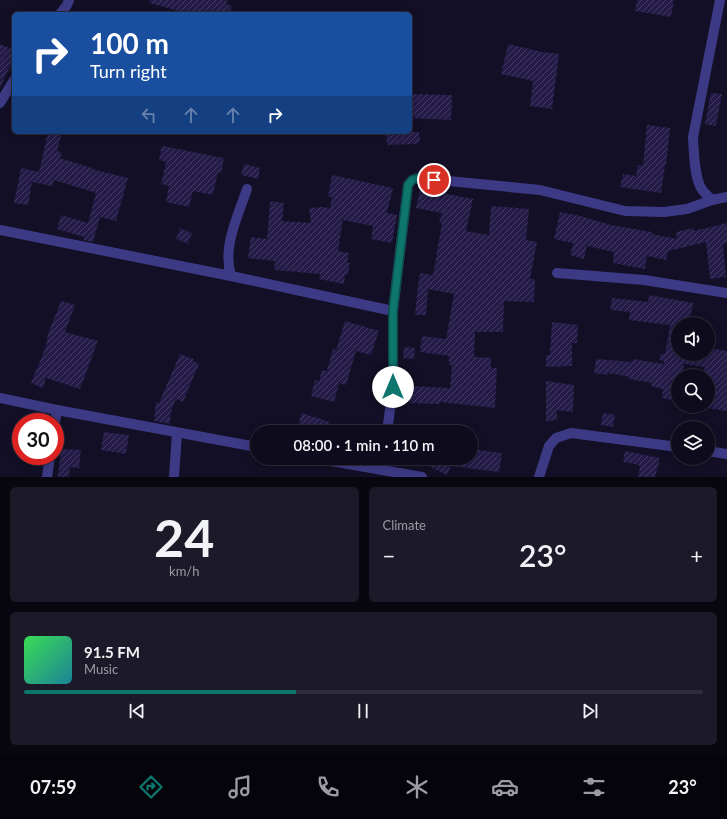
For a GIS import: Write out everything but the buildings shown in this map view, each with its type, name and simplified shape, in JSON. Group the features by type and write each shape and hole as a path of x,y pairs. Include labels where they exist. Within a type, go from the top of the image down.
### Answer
{"street":[{"path":"62,12 69,0"},
{"path":"712,200 702,188 699,180 694,157 694,137 720,0"},
{"path":"0,103 12,83"},
{"path":"388,425 393,387 393,311 408,185 412,180 418,178 540,190 625,211 664,212 687,208 712,200 727,198"},
{"path":"231,276 228,265 229,246 247,189"},
{"path":"0,230 231,276 393,311"},
{"path":"557,273 644,280 727,294"},
{"path":"0,398 56,410 250,446"},
{"path":"174,477 177,433"},
{"path":"539,477 548,446 556,438 571,434 671,446"},
{"path":"715,452 727,454"},
{"path":"47,477 49,465"},
{"path":"340,465 366,472 382,470 422,477"},
{"path":"382,470 383,465"}],"route":[{"path":"393,387 393,311 408,185 412,180 418,178 434,180"}]}
